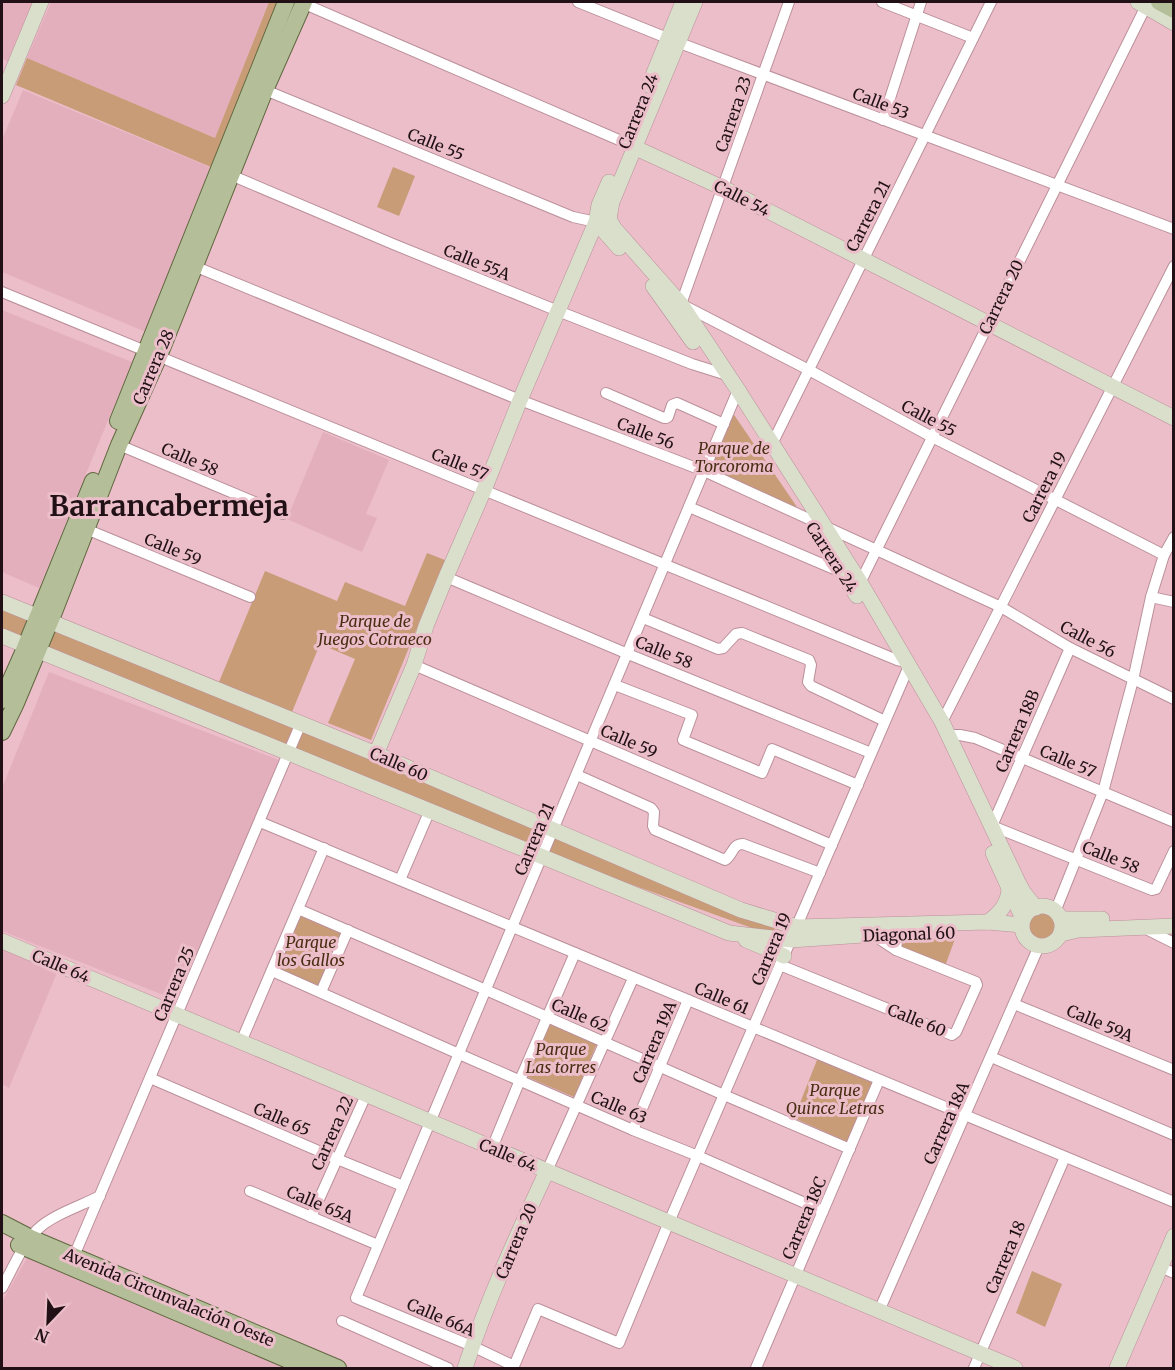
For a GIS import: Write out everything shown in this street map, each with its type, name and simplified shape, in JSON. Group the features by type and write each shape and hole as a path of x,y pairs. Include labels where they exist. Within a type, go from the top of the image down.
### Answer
{"main road":[{"name":"Carrera 28","path":"2,732 43,619 153,353 194,266 224,173 286,2"},
{"name":"Carrera 28","path":"43,619 86,529 119,445 153,353 179,266 265,90 302,2"},
{"path":"1147,3 1173,10"},
{"name":"Carrera 28","path":"2,700 32,648"},
{"name":"Avenida Circunvalación Oeste","path":"2,1223 28,1243 307,1368"},
{"name":"Avenida Circunvalación Oeste","path":"2,1236 74,1257 338,1368"}],"street":[{"path":"2,96 6,73 40,2"},
{"name":"Calle 54","path":"302,2 723,188 1173,418"},
{"name":"Calle 53","path":"578,2 1173,229"},
{"name":"Carrera 24","path":"376,754 414,665 446,577 558,311 612,202 630,145 673,40 683,2"},
{"name":"Carrera 24","path":"673,40 695,2"},
{"name":"Carrera 23","path":"681,304 789,2"},
{"path":"882,2 973,38"},
{"path":"883,120 921,2"},
{"name":"Carrera 21","path":"772,444 992,2"},
{"path":"1147,3 1173,23"},
{"name":"Carrera 20","path":"857,587 1147,3"},
{"name":"Calle 55","path":"265,90 580,220 603,220"},
{"name":"Calle 55A","path":"224,173 558,311 720,373"},
{"name":"Carrera 24","path":"603,220 615,228 681,304 720,373"},
{"name":"Carrera 24","path":"603,220 772,444 824,526 857,587 946,728 1018,882 1036,908"},
{"name":"Calle 56","path":"194,266 520,400 704,471 1001,607 1070,648 1173,699"},
{"name":"Carrera 19","path":"946,728 1001,607 1173,266"},
{"name":"Calle 57","path":"2,292 905,665"},
{"name":"Calle 55","path":"681,304 932,437 1164,555"},
{"path":"606,393 664,418 668,417 672,405 677,403 724,424"},
{"name":"Carrera 24","path":"736,395 841,572 857,587"},
{"name":"Carrera 21","path":"356,1298 736,395"},
{"name":"Calle 58","path":"119,445 283,514"},
{"path":"689,507 841,572"},
{"name":"Calle 59","path":"86,529 250,597"},
{"path":"1173,537 1164,555 1151,597 1133,680 1103,792 1075,859 1059,922 1054,943 1049,945 1028,932 1028,913 1043,907 1050,908 1059,922 1078,930 1173,926"},
{"name":"Calle 58","path":"446,577 871,753"},
{"path":"1151,597 1173,602"},
{"name":"Calle 60","path":"2,602 376,754 794,933"},
{"path":"643,618 718,649 723,648 736,634 742,633 809,660 811,665 807,682 811,686 885,720"},
{"name":"Calle 60","path":"2,636 729,933 794,933"},
{"name":"Carrera 18B","path":"992,826 1070,648"},
{"name":"Calle 59","path":"414,665 832,845"},
{"name":"Carrera 24","path":"905,665 956,768 1028,932"},
{"name":"Carrera 19","path":"514,1366 538,1309 619,1343 885,720 905,665"},
{"path":"615,686 692,715 683,740 762,774 772,749 858,784"},
{"name":"Carrera 25","path":"74,1257 301,723"},
{"name":"Calle 57","path":"946,728 960,735 975,738 1173,822"},
{"path":"577,775 651,808 654,812 655,830 725,860 729,858 735,846 743,844 820,873"},
{"path":"400,880 430,810"},
{"name":"Calle 61","path":"260,822 1173,1202"},
{"name":"Calle 58","path":"992,826 1152,890 1156,889 1173,851"},
{"path":"241,1042 324,849"},
{"path":"988,922 1001,911 1009,896 1009,889"},
{"name":"Calle 62","path":"298,909 850,1149"},
{"path":"1059,922 1173,918"},
{"name":"Diagonal 60","path":"794,933 988,922 1028,932"},
{"path":"1142,926 1173,943"},
{"path":"321,992 348,930"},
{"name":"Diagonal 60","path":"794,933 872,934 996,930 1028,932"},
{"name":"Carrera 18A","path":"879,1311 1014,1004 1028,932"},
{"path":"729,933 782,961"},
{"path":"896,950 897,941 903,933"},
{"name":"Calle 60","path":"782,961 952,1035 956,1032 976,982 896,950 872,934"},
{"name":"Calle 64","path":"2,941 1015,1368"},
{"path":"492,1148 575,953"},
{"name":"Calle 63","path":"272,971 823,1211"},
{"name":"Carrera 20","path":"465,1368 519,1231 631,983"},
{"name":"Carrera 19A","path":"633,1130 688,1000"},
{"name":"Calle 59A","path":"1014,1004 1173,1070"},
{"path":"991,1057 1173,1135"},
{"name":"Calle 65","path":"150,1078 403,1186"},
{"name":"Carrera 18C","path":"756,1368 879,1080"},
{"name":"Carrera 22","path":"311,1217 366,1095"},
{"name":"Carrera 18","path":"974,1368 1065,1157"},
{"name":"Calle 65A","path":"250,1191 378,1245"},
{"path":"2,1288 38,1229 47,1222 100,1196"},
{"path":"1117,1368 1167,1270 1173,1236"},
{"name":"Calle 66A","path":"356,1298 514,1366"},
{"path":"342,1321 448,1368"}],"shaded area":[{"path":"2,2 35,2 9,63 2,58"},
{"path":"51,2 269,2 215,138 27,58"},
{"path":"23,90 212,168 146,332 2,272 2,140"},
{"path":"2,310 132,362 39,588 2,572"},
{"path":"323,432 389,460 366,514 377,518 362,552 287,519"},
{"path":"49,672 284,762 181,1002 2,931 2,788"},
{"path":"2,944 59,968 9,1088 2,1084"},
{"path":"28,1256 292,1368 2,1368 2,1302"}],"green space":[{"path":"269,2 286,2 218,170 16,85 27,58 215,138"},
{"path":"393,167 415,176 399,216 377,207"},
{"name":"Parque de Torcoroma","path":"728,406 797,507 702,471"},
{"name":"Parque de Juegos Cotraeco","path":"427,553 445,560 371,740 328,723 355,659 320,644 292,712 219,682 265,571 337,601 345,582 405,606"},
{"path":"2,607 711,899 785,932 752,928 544,853 2,632"},
{"path":"1043,912 1053,916 1057,926 1053,936 1043,940 1033,936 1029,926 1033,916"},
{"name":"Parque los Gallos","path":"301,914 344,933 320,989 277,970"},
{"path":"956,936 944,969 901,951 900,944 905,939"},
{"name":"Parque Las torres","path":"547,1021 598,1041 574,1097 525,1076"},
{"name":"Parque Quince Letras","path":"819,1055 877,1079 850,1143 794,1118"},
{"path":"1032,1271 1062,1284 1045,1327 1016,1313"}],"district":[{"name":"Barrancabermeja","path":"169,506"}]}
